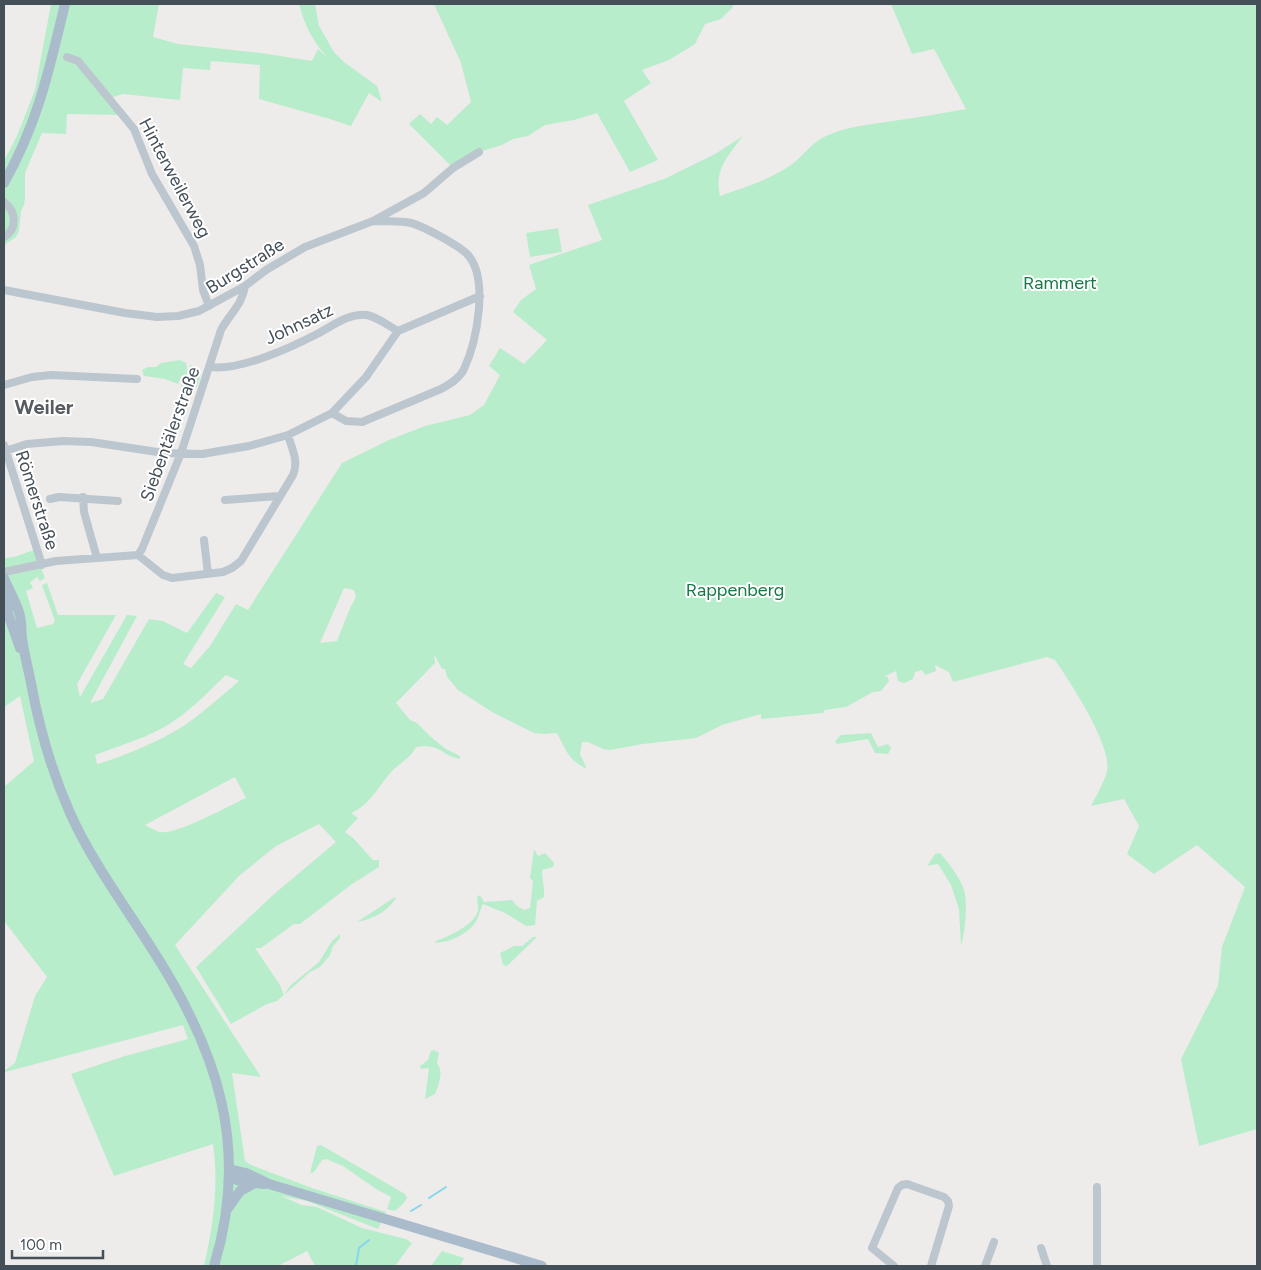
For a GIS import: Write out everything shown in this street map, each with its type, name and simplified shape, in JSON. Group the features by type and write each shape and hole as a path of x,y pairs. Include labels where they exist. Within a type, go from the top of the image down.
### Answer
{"main road":[{"path":"4,183 19,156 44,93 65,4"},
{"path":"5,581 10,623 31,685 48,753 70,813 98,867 176,988 205,1047 222,1102 228,1144 229,1173 226,1211 214,1266"},
{"path":"229,1173 253,1184 269,1184"},
{"path":"229,1173 248,1174 269,1184 542,1266"},
{"path":"226,1211 240,1191 253,1184"}],"street":[{"name":"Hinterweilerweg","path":"67,57 78,62 134,129 152,174 194,246 200,265 203,290 209,306"},
{"name":"Burgstraße","path":"4,290 125,313 178,316 198,311 245,286 266,270 305,247 373,221 424,193 453,168 479,152"},
{"path":"4,202 14,222 12,231 4,237"},
{"path":"332,413 346,421 362,422 441,389 464,370 478,317 480,296 478,277 474,263 467,253 456,245 412,223 373,221"},
{"name":"Siebentälerstraße","path":"138,555 181,453 221,330 241,302 245,286"},
{"path":"5,448 63,441 91,442 164,454 202,454 249,446 288,435 332,413 366,377 398,331 480,296"},
{"name":"Johnsatz","path":"210,367 230,367 276,353 344,319 356,315 369,316 398,331"},
{"path":"4,385 32,377 51,375 137,379"},
{"path":"4,572 56,561 138,555 162,574 172,578 223,572 232,568 241,561 293,475 296,466 295,456 288,435"},
{"name":"Römerstraße","path":"5,448 42,565"},
{"path":"225,500 279,496"},
{"name":"Siebentälerstraße","path":"50,499 59,497 118,500"},
{"path":"83,498 84,512 97,558"},
{"path":"204,540 208,574"},
{"path":"894,1266 872,1248 898,1188 907,1184 948,1200 948,1206 930,1266"},
{"path":"1097,1187 1097,1266"},
{"path":"986,1266 994,1242"},
{"path":"1042,1248 1047,1266"}],"green space":[{"path":"51,4 159,4 153,37 178,44 261,53 312,61 318,49 327,57 317,45 310,32 299,4 315,4 319,26 334,52 344,62 377,86 382,102 369,93 351,126 259,99 260,65 211,61 210,70 183,68 180,100 123,94 109,98 123,115 67,114 66,134 42,133 25,173 25,198 21,211 19,231 16,237 4,245 4,161 17,136 35,90"},
{"path":"434,4 733,4 733,7 721,19 705,24 695,44 669,60 642,70 651,83 624,101 658,160 630,172 597,113 574,120 545,125 528,136 513,139 502,145 479,152 453,168 409,124 420,114 431,124 437,117 447,125 471,102 461,63"},
{"path":"891,4 1257,4 1257,1129 1199,1146 1181,1059 1218,986 1222,947 1245,887 1197,845 1154,874 1127,854 1139,826 1124,799 1091,806 1107,771 1107,760 1103,746 1097,730 1070,683 1055,660 1047,657 953,682 949,672 935,665 936,671 925,675 922,670 915,672 913,679 904,683 898,681 896,671 885,676 888,677 889,681 881,691 873,692 846,707 825,710 823,713 761,719 761,714 722,725 696,738 610,750 588,742 582,742 580,754 587,769 572,758 557,733 534,733 492,712 458,690 447,677 445,669 442,669 434,654 435,663 396,703 410,720 417,723 446,749 460,756 460,759 436,748 416,747 409,757 394,769 369,800 358,810 351,813 358,818 345,832 373,860 379,860 379,867 352,884 300,924 294,924 261,948 255,948 280,985 284,995 277,1001 267,1004 231,1024 196,967 273,895 336,842 319,824 276,846 239,876 175,945 261,1077 232,1073 245,1161 312,1188 386,1212 378,1229 307,1201 281,1196 302,1205 317,1207 362,1228 406,1239 412,1243 395,1266 315,1266 307,1251 278,1266 204,1266 214,1206 215,1160 213,1144 114,1176 71,1074 125,1056 188,1039 183,1025 4,1071 15,1063 35,996 47,977 4,921 4,787 34,761 20,696 4,707 4,558 14,557 34,550 45,578 40,581 37,577 30,582 33,588 26,591 37,628 53,624 55,621 42,585 47,583 58,615 116,615 77,684 80,697 127,615 137,616 90,703 103,699 149,619 163,621 187,633 216,593 225,597 183,664 191,668 210,646 236,604 248,610 342,463 389,440 425,426 470,415 484,405 500,375 489,366 500,348 524,364 547,340 513,312 521,300 536,289 529,265 602,240 588,205 664,179 715,154 743,136 721,170 719,178 720,196 757,183 783,170 816,142 833,133 863,125 966,109 934,49 912,54","holes":["344,588 354,590 356,597 337,641 320,643","226,675 239,681 199,715 176,731 142,748 97,764 95,755 165,727 201,699","235,777 246,798 202,820 167,832 159,832 145,825"]},
{"path":"558,228 562,252 530,257 526,233"},
{"path":"180,360 186,363 187,368 184,373 191,365 201,373 197,387 181,386 182,375 178,384 165,379 144,376 142,370 148,367 156,367 161,363"},
{"path":"871,733 878,747 888,744 891,748 888,754 875,753 868,739 837,744 835,741 841,735"},
{"path":"534,849 538,856 545,853 554,863 553,867 542,870 544,897 537,901 535,925 526,926 505,913 483,904 476,921 467,931 452,939 435,943 461,929 472,920 478,910 477,897 480,895 484,902 512,900 524,910 530,908 533,881 530,878"},
{"path":"940,853 957,875 964,890 966,918 961,946 959,909 951,885 938,864 927,866 935,854"},
{"path":"395,897 392,903 379,914 357,922"},
{"path":"340,934 340,938 333,946 330,955 320,967 310,972 284,995 290,986 319,962 332,941"},
{"path":"533,937 537,937 507,966 503,965 500,953 514,946 522,946"},
{"path":"434,1050 439,1053 437,1063 440,1078 435,1094 425,1099 429,1068 421,1069 420,1066 428,1060 431,1051"},
{"path":"321,1145 405,1194 407,1198 403,1204 395,1211 387,1209 391,1197 343,1166 326,1159 322,1160 314,1172 310,1173 317,1146"},
{"path":"442,1251 464,1258 460,1266 431,1266"}],"waterway":[{"path":"429,1198 446,1187"},
{"path":"411,1211 421,1205"},
{"path":"356,1266 359,1248 369,1240"}],"district":[{"name":"Weiler","path":"44,407"}],"park label":[{"name":"Rammert","path":"1060,283"},
{"name":"Rappenberg","path":"735,590"}]}
